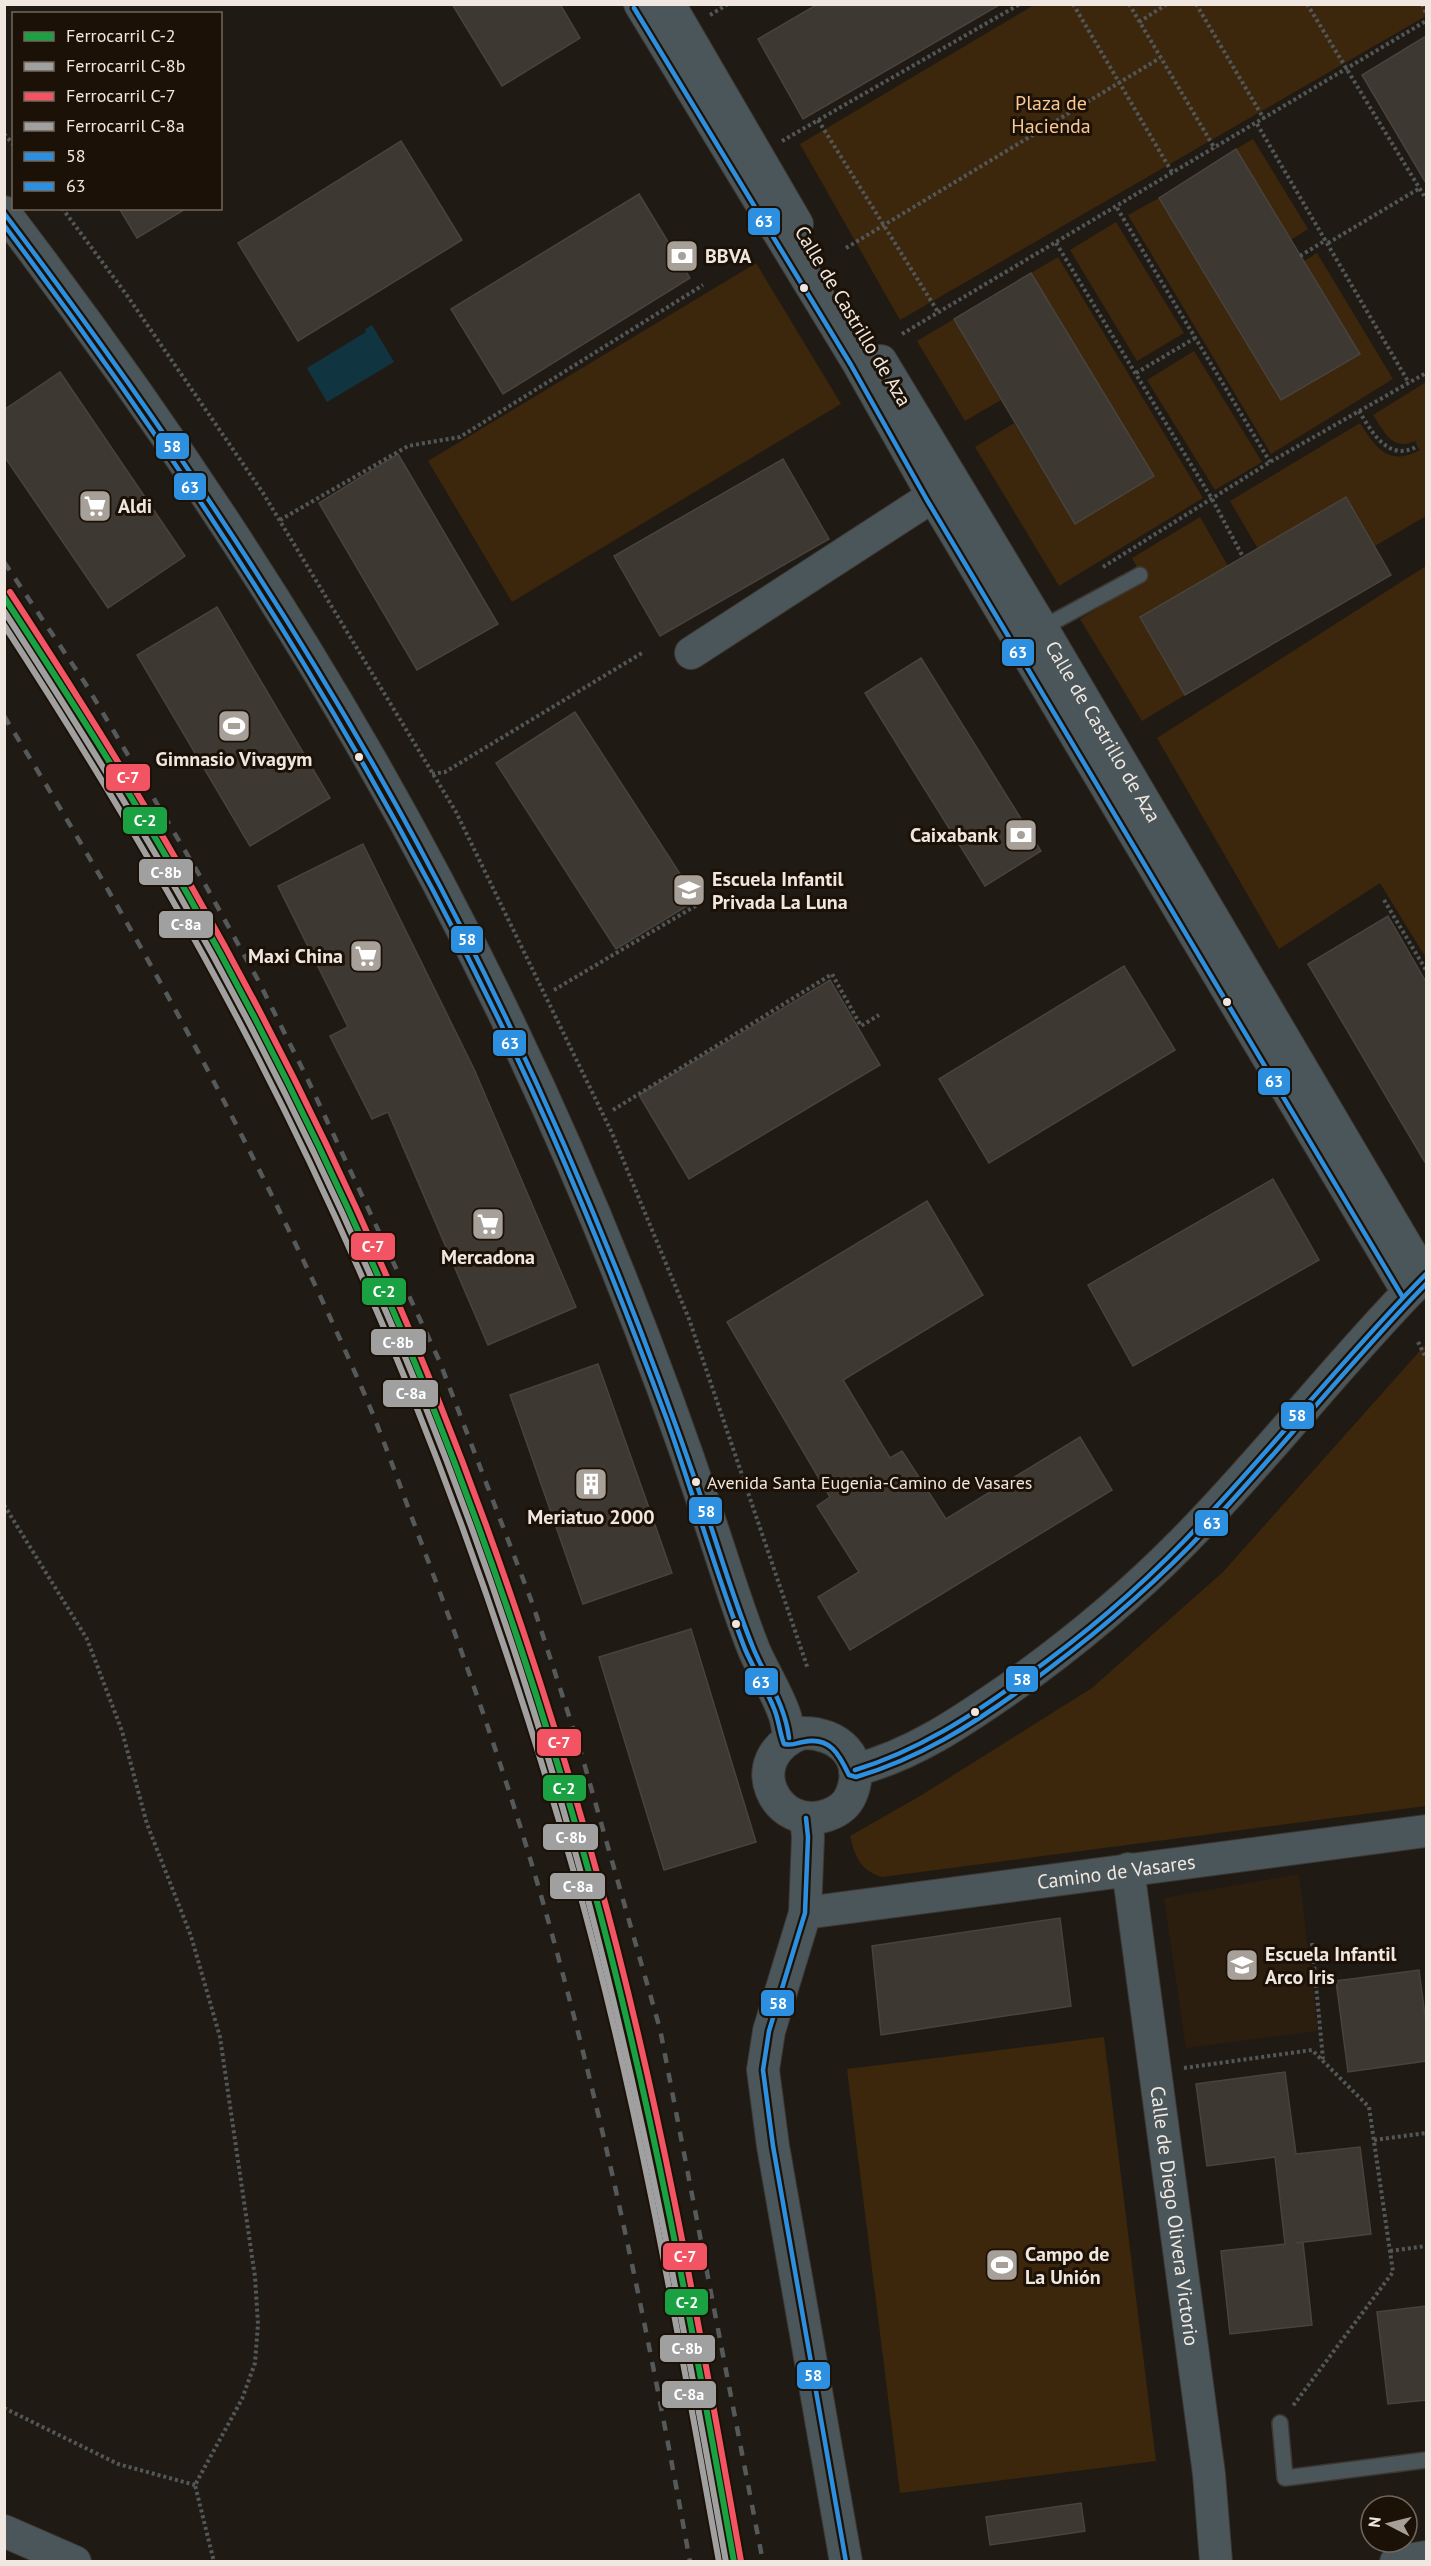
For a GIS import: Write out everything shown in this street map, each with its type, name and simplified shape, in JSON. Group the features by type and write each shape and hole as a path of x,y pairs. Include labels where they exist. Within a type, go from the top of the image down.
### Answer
{"street":[{"name":"Calle de Castrillo de Aza","path":"640,4 856,361 933,496 1420,1281"},
{"name":"Calle de Castrillo de Aza","path":"675,6 796,222 1042,628 1420,1281"},
{"path":"4,212 89,324 239,544 366,753 440,889 509,1024 617,1267 688,1457 743,1622 784,1712 789,1738"},
{"path":"691,653 933,496"},
{"path":"855,1770 886,1761 921,1745 975,1712 1057,1654 1120,1602 1201,1524 1377,1324 1420,1281"},
{"path":"802,1733 817,1733 837,1739 847,1749 855,1770 854,1788 848,1802 837,1812 823,1817 806,1818 788,1811 776,1799 769,1785 768,1768 776,1749 789,1738 802,1733"},
{"path":"806,1818 808,1849 805,1913 769,2031 763,2070 773,2146 846,2562"},
{"name":"Camino de Vasares","path":"805,1913 1426,1831"},
{"name":"Calle de Diego Olivera Victorio","path":"1128,1869 1209,2474 1216,2562"},
{"path":"4,2531 75,2562"}],"lane":[{"path":"1042,628 1140,575"},
{"path":"1280,2423 1285,2478 1426,2460"}],"path":[{"path":"791,135 1020,4"},
{"path":"1073,4 1173,174"},
{"path":"1129,4 1215,149"},
{"path":"1139,22 1167,4"},
{"path":"1196,4 1264,119"},
{"path":"1306,4 1426,199"},
{"path":"1422,4 1426,13"},
{"path":"902,334 1117,208 1426,21"},
{"path":"846,248 1160,58"},
{"path":"818,120 938,312"},
{"path":"1257,123 1409,383"},
{"path":"1300,256 1420,188"},
{"path":"1117,208 1270,462"},
{"path":"1056,243 1212,499 1243,557"},
{"path":"280,520 408,446 460,437 703,285"},
{"path":"1136,373 1195,338"},
{"path":"1102,568 1270,462 1426,373"},
{"path":"1359,411 1378,441 1385,446 1404,451 1418,446"},
{"path":"432,774 445,772 642,653"},
{"path":"1384,900 1426,970"},
{"path":"554,990 697,905"},
{"path":"613,1110 832,974 861,1026 879,1015"},
{"path":"1418,1342 1426,1358"},
{"path":"4,1504 87,1639 122,1731 147,1824 191,1936 220,2037 255,2277 258,2324 255,2363 242,2399 195,2485 214,2562"},
{"path":"1312,1943 1323,2061"},
{"path":"1154,2072 1312,2050 1369,2107 1393,2272 1280,2423"},
{"path":"1374,2140 1426,2133"},
{"path":"1389,2251 1426,2246"},
{"path":"4,2408 118,2464 195,2485"}],"shaded area":[{"name":"Escuela Infantil Arco Iris","path":"1299,1874 1318,2031 1186,2048 1164,1898"}],"green space":[{"name":"Plaza de Hacienda","path":"1426,4 1426,16 900,320 800,144 1034,5"},
{"path":"1253,139 1308,229 1291,240 1236,149"},
{"path":"1159,198 1281,400 1360,354 1304,261 1317,253 1393,379 1271,454 1128,215"},
{"path":"1116,222 1184,333 1137,361 1070,250"},
{"path":"1058,257 1203,498 1059,586 975,447 1014,423 1075,524 1153,476 1031,273"},
{"path":"756,263 841,404 512,602 428,461"},
{"path":"954,319 1001,400 965,421 917,341"},
{"path":"1194,351 1262,462 1215,490 1147,380"},
{"path":"1426,382 1426,516 1375,546 1346,497 1258,549 1230,501 1360,423 1378,447 1392,456 1409,455 1420,450 1415,441 1407,444 1395,442 1385,433 1373,415"},
{"path":"1200,517 1228,566 1140,617 1185,695 1142,721 1080,619 1144,580 1132,558"},
{"path":"1426,566 1426,958 1380,883 1279,949 1157,738"},
{"path":"1426,1344 1426,1806 882,1877 864,1867 857,1857 850,1836 920,1796 1092,1688 1223,1572"},
{"name":"Campo de La Unión","path":"1104,2037 1156,2461 900,2493 847,2069"}],"water":[{"path":"372,325 394,362 327,402 307,368 366,332 365,329"}],"building":[{"path":"452,4 560,4 580,38 502,86"},
{"path":"818,4 1001,4 803,119 758,39"},
{"path":"1426,36 1426,183 1362,75"},
{"path":"401,141 462,240 298,341 238,243"},
{"path":"1236,149 1360,354 1281,400 1159,198"},
{"path":"639,194 690,278 503,394 451,309"},
{"path":"120,210 184,210 137,238"},
{"path":"1031,273 1154,476 1075,524 954,319"},
{"name":"Aldi","path":"60,372 185,556 108,608 4,456 4,410"},
{"path":"398,454 498,624 417,670 319,503"},
{"path":"783,459 829,539 660,636 614,556"},
{"path":"1346,497 1391,575 1185,695 1140,617"},
{"name":"Gimnasio Vivagym","path":"217,607 330,798 250,846 137,655"},
{"path":"921,658 1041,851 985,886 865,693"},
{"path":"575,712 697,900 616,949 496,763"},
{"path":"363,844 474,1069 576,1307 488,1345 388,1112 372,1119 330,1036 348,1027 278,886"},
{"path":"1388,916 1426,982 1426,1164 1308,964"},
{"path":"1124,966 1175,1050 989,1163 939,1079"},
{"path":"830,980 880,1065 689,1179 639,1095"},
{"path":"1273,1179 1319,1260 1133,1366 1088,1285"},
{"path":"927,1201 983,1295 843,1380 890,1458 902,1451 946,1519 1080,1437 1112,1490 850,1650 818,1597 859,1572 817,1506 830,1497 727,1322"},
{"name":"Meriatuo 2000","path":"598,1364 672,1573 583,1604 510,1395"},
{"path":"691,1629 756,1842 664,1870 599,1657"},
{"path":"1060,1918 1071,2006 881,2035 872,1946"},
{"path":"1419,1970 1426,2023 1426,2061 1348,2072 1336,1981"},
{"path":"1285,2072 1296,2154 1360,2147 1371,2234 1303,2242 1312,2325 1230,2334 1221,2251 1285,2244 1275,2157 1207,2166 1196,2084"},
{"path":"1426,2306 1426,2400 1388,2404 1377,2312"},
{"path":"1081,2503 1085,2531 990,2545 986,2517"}],"railway":[{"path":"4,562 85,683 206,886 258,980 307,1078 439,1360 533,1605 582,1756 660,2029 763,2562"},
{"path":"4,716 103,881 196,1048 324,1305 386,1448 489,1730 548,1920 609,2158 660,2400 690,2562"}],"rail line":[{"name":"C-7","path":"10,592 150,815 258,1008 318,1126 374,1247 426,1370 474,1494 519,1619 560,1746 620,1958 677,2215 741,2561"},
{"name":"C-2","path":"4,597 144,819 251,1012 311,1130 367,1251 419,1373 467,1497 512,1622 553,1749 612,1961 670,2217 734,2562"},
{"name":"C-8b","path":"4,611 160,861 285,1093 378,1294 461,1500 499,1604 533,1709 593,1919 666,2239 726,2562"},
{"name":"C-8a","path":"4,625 136,838 229,1002 307,1156 353,1256 437,1459 511,1666 544,1771 598,1960 655,2217 719,2562"}],"transit line":[{"name":"63","path":"634,8 851,365 927,500 1402,1296"},
{"name":"58","path":"4,213 170,442 274,600 371,761 458,922 536,1082 606,1245 670,1410 746,1631 784,1715 789,1738"},
{"name":"63","path":"4,225 83,332 233,551 371,777 435,893 495,1012 551,1132 597,1239 667,1420 734,1621 775,1711 784,1744 812,1741 827,1744 837,1754 849,1775 856,1777 901,1761 944,1740 1023,1688 1109,1621 1189,1547 1426,1284"},
{"name":"58","path":"855,1770 900,1753 963,1719 1044,1663 1106,1614 1147,1578 1216,1507 1426,1274"},
{"name":"58","path":"806,1818 808,1837 805,1913 769,2031 763,2070 773,2146 846,2562"}],"place":[{"name":"BBVA","path":"682,256"},
{"name":"Aldi","path":"95,506"},
{"name":"Gimnasio Vivagym","path":"234,726"},
{"name":"Caixabank","path":"1021,835"},
{"name":"Escuela Infantil Privada La Luna","path":"689,890"},
{"name":"Maxi China","path":"366,956"},
{"name":"Mercadona","path":"488,1224"},
{"name":"Avenida Santa Eugenia-Camino de Vasares","path":"696,1482"},
{"name":"Meriatuo 2000","path":"591,1484"},
{"name":"Escuela Infantil Arco Iris","path":"1242,1965"},
{"name":"Campo de La Unión","path":"1002,2265"}]}
